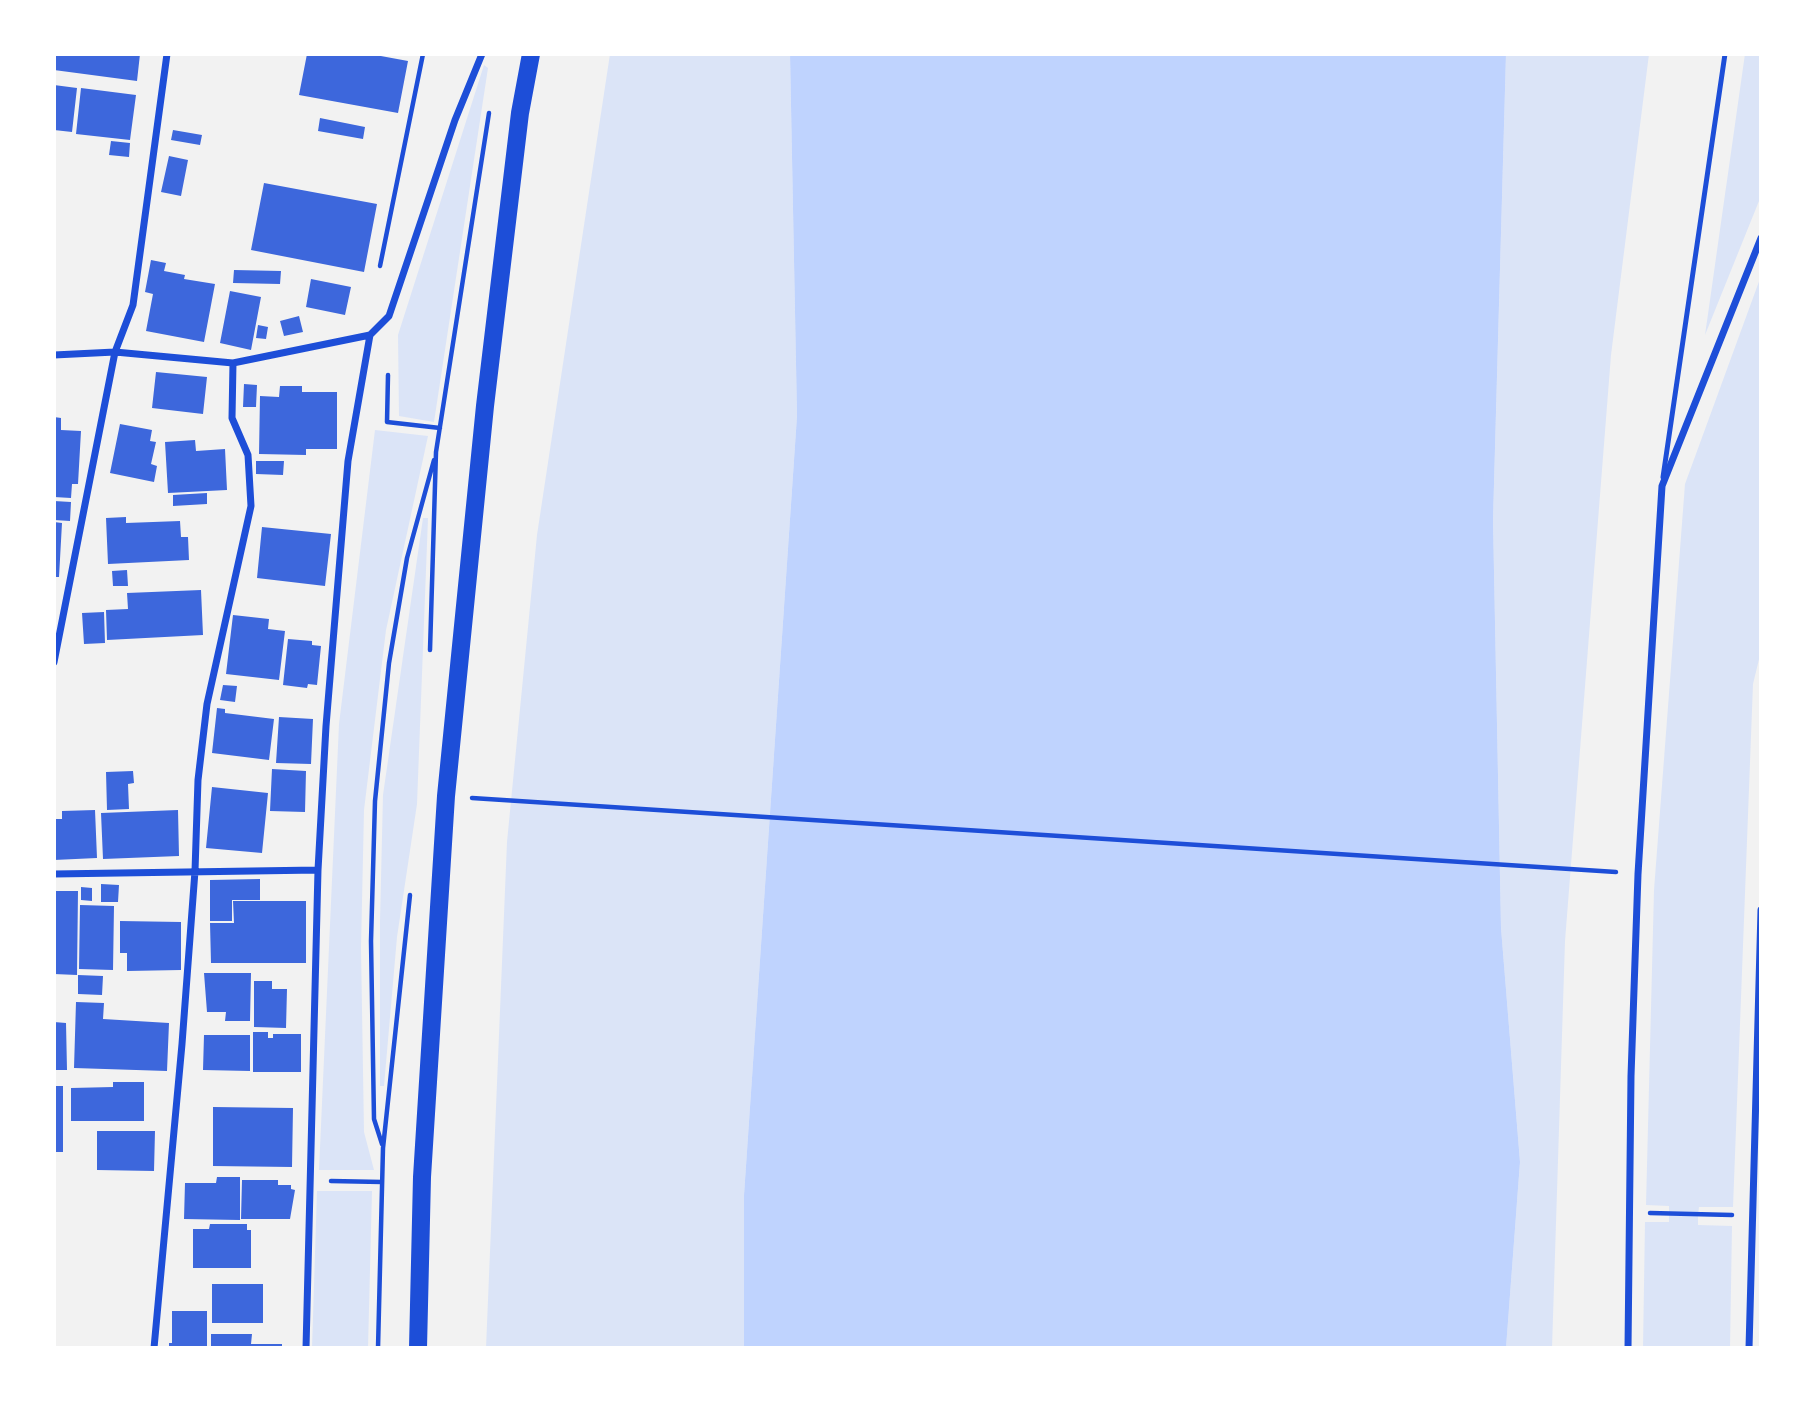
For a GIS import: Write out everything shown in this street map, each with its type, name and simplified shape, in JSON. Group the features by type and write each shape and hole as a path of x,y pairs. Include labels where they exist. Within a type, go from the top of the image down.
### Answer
{"main road":[{"path":"418,1348 422,1177 446,796 485,406 520,113 531,54"}],"street":[{"path":"54,662 115,352 133,305 167,54"},
{"path":"54,355 115,352 233,363 370,335 389,316 455,120 482,54"},
{"path":"1628,1348 1631,1076 1638,874 1662,486 1761,238"},
{"path":"306,1348 318,870 326,726 348,461 370,335"},
{"path":"154,1348 195,871 198,780 206,704 251,506 248,455 232,418 233,363"},
{"path":"54,874 318,870"},
{"path":"1749,1348 1761,910"}],"lane":[{"path":"1662,486 1725,54"}],"path":[{"path":"378,275 423,54"},
{"path":"387,396 387,422 440,428"},
{"path":"383,1148 374,1119 371,941 375,801 389,663 407,558 436,452"},
{"path":"446,796 1638,874"},
{"path":"312,1180 382,1182"},
{"path":"1669,1214 1752,1216"}],"shaded area":[{"path":"610,54 790,54 797,416 744,1195 744,1348 486,1348 507,842 537,535"},
{"path":"1506,54 1649,54 1611,355 1565,941 1552,1348 1506,1348 1520,1162 1501,928 1493,520"},
{"path":"1745,54 1761,54 1761,196 1705,335"},
{"path":"484,65 488,68 434,422 399,416 398,335"},
{"path":"1761,276 1761,651 1753,684 1733,1207 1699,1207 1698,1215 1698,1225 1732,1226 1730,1348 1643,1348 1645,1222 1669,1222 1669,1206 1646,1205 1654,890 1685,484"},
{"path":"375,430 428,436 386,630 364,810 361,948 364,1132 374,1170 319,1170 339,724"},
{"path":"423,518 428,518 417,804 397,937 384,1086 380,1086 383,795"},
{"path":"317,1191 372,1191 368,1348 312,1348"}],"water":[{"path":"790,54 1506,54 1493,520 1501,928 1520,1162 1506,1348 744,1348 744,1195 797,416"}],"building":[{"path":"56,54 140,54 137,81 54,70"},
{"path":"307,54 370,54 408,61 398,113 299,95"},
{"path":"54,85 77,88 72,132 54,130"},
{"path":"81,88 136,95 130,140 76,134"},
{"path":"320,118 365,127 363,139 318,131"},
{"path":"173,130 202,135 200,145 171,140"},
{"path":"111,141 130,143 129,157 109,155"},
{"path":"169,156 188,160 181,196 161,192"},
{"path":"264,183 377,204 364,272 251,250"},
{"path":"151,260 166,263 164,271 185,275 184,279 215,284 204,342 146,331 153,294 145,292"},
{"path":"234,270 281,271 280,284 233,283"},
{"path":"311,279 351,287 345,315 306,307"},
{"path":"230,291 261,297 251,350 220,343"},
{"path":"299,316 303,332 284,336 280,321"},
{"path":"258,325 268,327 266,339 256,338"},
{"path":"156,372 207,377 203,414 152,408"},
{"path":"244,384 257,385 256,407 243,407"},
{"path":"280,386 302,386 302,392 337,392 337,449 306,449 306,455 259,454 260,396 279,397"},
{"path":"54,417 61,418 61,430 81,431 78,484 72,484 71,498 54,497"},
{"path":"120,424 152,430 150,441 156,442 151,464 157,466 154,482 110,473"},
{"path":"195,440 196,451 225,449 227,490 168,493 165,442"},
{"path":"256,461 284,461 283,475 256,474"},
{"path":"207,493 207,504 173,506 173,495"},
{"path":"54,501 71,502 70,521 54,520"},
{"path":"126,517 126,523 180,521 181,537 188,537 189,560 108,564 106,518"},
{"path":"54,522 62,523 59,577 54,577"},
{"path":"262,527 331,534 325,586 257,578"},
{"path":"127,570 128,586 113,586 112,571"},
{"path":"201,590 203,635 107,640 106,610 128,609 127,593"},
{"path":"104,612 105,643 84,644 82,613"},
{"path":"233,615 269,619 268,629 285,631 279,680 226,674"},
{"path":"288,639 312,641 312,645 321,646 317,685 308,684 307,688 283,685"},
{"path":"223,685 237,686 235,702 220,700"},
{"path":"217,708 225,709 225,713 274,719 269,760 212,753"},
{"path":"279,717 313,719 311,764 276,763"},
{"path":"272,769 306,771 305,812 270,811"},
{"path":"133,771 134,783 128,784 129,809 107,810 106,772"},
{"path":"212,787 268,793 262,853 206,848"},
{"path":"95,810 97,858 54,860 54,819 62,819 62,811"},
{"path":"178,810 179,856 103,859 101,813"},
{"path":"260,879 260,900 232,900 232,921 210,921 210,880"},
{"path":"101,884 119,885 118,902 101,902"},
{"path":"81,887 92,888 92,901 81,900"},
{"path":"54,891 78,891 77,975 54,974"},
{"path":"233,901 306,901 306,963 211,963 210,923 234,923"},
{"path":"80,905 114,906 113,970 79,969"},
{"path":"120,921 181,922 181,970 127,971 127,953 120,953"},
{"path":"204,973 251,973 250,1021 225,1021 226,1012 207,1012"},
{"path":"78,975 103,976 102,995 78,994"},
{"path":"254,981 272,981 272,989 287,989 286,1028 254,1027"},
{"path":"76,1002 104,1003 103,1019 169,1023 167,1071 74,1068"},
{"path":"54,1022 66,1023 67,1070 54,1070"},
{"path":"253,1032 268,1032 268,1038 273,1038 273,1034 301,1034 301,1072 253,1072"},
{"path":"204,1035 250,1035 250,1071 203,1070"},
{"path":"113,1082 144,1082 144,1121 71,1121 71,1088 113,1087"},
{"path":"54,1086 63,1086 63,1152 54,1152"},
{"path":"213,1107 293,1108 292,1167 213,1166"},
{"path":"97,1131 155,1131 154,1171 97,1170"},
{"path":"217,1177 240,1177 240,1220 184,1219 185,1183 216,1183"},
{"path":"242,1180 278,1180 278,1185 291,1185 291,1189 295,1190 290,1219 241,1219"},
{"path":"210,1224 247,1224 247,1230 251,1230 251,1268 193,1268 193,1229 209,1229"},
{"path":"212,1284 263,1284 263,1323 212,1323"},
{"path":"172,1311 207,1311 207,1348 169,1348 169,1343 172,1343"},
{"path":"211,1334 252,1334 251,1344 282,1344 282,1348 211,1348"}]}
